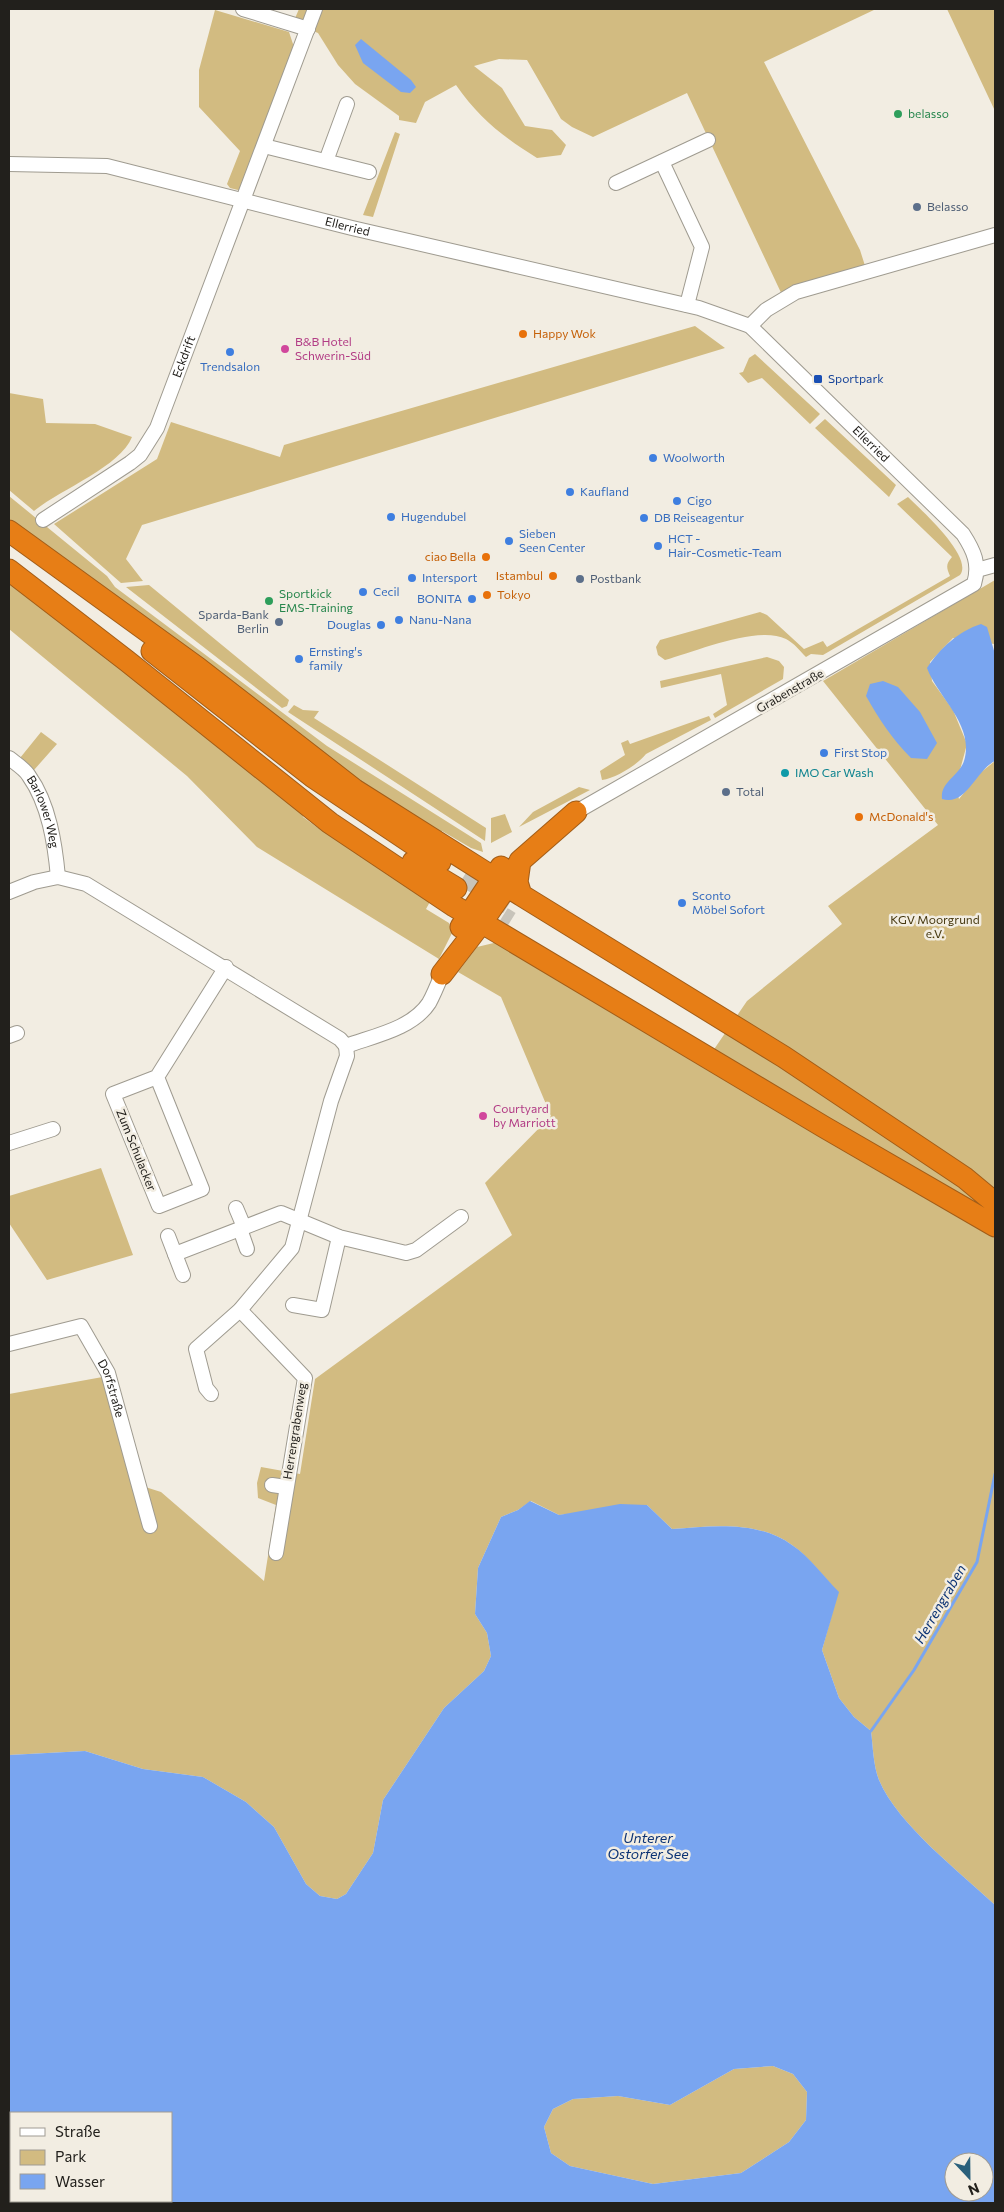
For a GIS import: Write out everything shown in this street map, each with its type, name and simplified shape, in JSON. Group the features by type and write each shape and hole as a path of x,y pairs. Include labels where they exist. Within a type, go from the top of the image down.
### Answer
{"highway":[{"path":"9,531 198,668 355,790 485,903"},
{"path":"9,541 313,777 398,836 485,903"},
{"path":"9,560 175,686 305,790 995,1226"},
{"path":"9,570 127,661 330,824 784,1057 965,1178 995,1204"},
{"path":"442,974 515,858 576,812"},
{"path":"485,903 517,882 515,858"}],"street":[{"path":"243,9 308,28"},
{"name":"Eckdrift","path":"43,520 130,464 140,455 157,428 315,9"},
{"path":"326,161 347,104"},
{"path":"616,183 708,140"},
{"path":"264,146 369,172"},
{"path":"662,162 702,247 687,305"},
{"name":"Ellerried","path":"9,164 107,166 243,201 687,305 750,326 963,534 975,554 977,570"},
{"path":"750,326 770,307 796,292 995,235"},
{"path":"977,570 995,565"},
{"name":"Grabenstraße","path":"576,812 974,584 977,570"},
{"name":"Barlower Weg","path":"9,758 29,775 40,799 55,842 58,877"},
{"path":"9,892 34,882 58,877 86,884 340,1039 346,1046 346,1056 331,1101 292,1248 240,1310 196,1348 206,1388 211,1394"},
{"path":"157,1076 226,968"},
{"path":"346,1046 404,1024 418,1016 429,1002 442,974"},
{"name":"Zum Schulacker","path":"157,1076 202,1189 159,1206 114,1094 157,1076"},
{"path":"9,1143 53,1129"},
{"path":"236,1208 247,1249"},
{"path":"175,1254 281,1213 339,1236 406,1253 416,1250 461,1217"},
{"path":"168,1236 183,1275"},
{"path":"293,1304 322,1310 339,1236"},
{"name":"Herrengrabenweg","path":"240,1310 305,1378 279,1486 276,1553"},
{"name":"Dorfstraße","path":"9,1344 81,1326 108,1374 150,1526"}],"green space":[{"path":"299,9 876,9 764,62 860,250 867,272 784,299 687,93 593,137 572,127 561,119 527,60 499,59 474,66 502,88 525,126 552,130 566,145 561,155 537,158 492,126 456,85 425,102 416,123 399,120 399,116 355,84 338,65 318,33 293,23"},
{"path":"947,9 995,9 995,111"},
{"path":"215,10 289,32 297,56 246,192 230,188 227,184 240,151 199,107 199,70"},
{"path":"395,132 400,134 373,217 363,215"},
{"path":"695,326 725,348 142,525 126,559 143,581 121,583 54,524 157,459 171,422 280,457 284,445"},
{"path":"755,354 820,414 810,424 762,378 748,383 739,373 743,372 749,358"},
{"path":"9,393 43,399 46,423 95,424 132,437 125,448 103,468 34,511 9,490"},
{"path":"825,419 896,485 889,497 815,428"},
{"path":"9,496 107,576 115,587 327,746 481,843 483,852 471,848 442,831 440,835 415,825 9,526"},
{"path":"908,497 934,523 953,546 960,557 962,567 960,575 823,655 811,654 806,657 786,639 759,635 726,641 665,660 658,655 656,647 660,640 760,612 767,615 804,649 823,641 827,647 950,576 947,566 952,557 897,504"},
{"path":"9,576 302,812 303,817 318,828 323,828 431,900 426,909 449,923 452,933 439,959 257,847 187,776 9,629"},
{"name":"KGV Moorgrund e.V.","path":"995,580 995,654 994,644 953,638 930,662 932,681 953,710 967,744 960,770 953,778 959,799 980,773 995,761 995,1905 931,1847 900,1814 879,1780 874,1762 871,1731 854,1717 839,1698 822,1650 838,1592 804,1555 779,1537 749,1528 734,1526 672,1529 647,1505 559,1515 531,1501 518,1510 501,1517 478,1568 475,1614 487,1633 491,1656 484,1671 444,1708 383,1800 373,1853 346,1894 337,1899 320,1896 306,1884 274,1827 246,1802 203,1777 143,1769 85,1751 9,1755 9,1394 108,1376 139,1485 161,1492 264,1581 276,1505 258,1498 257,1483 261,1467 300,1474 315,1379 512,1235 485,1183 551,1116 501,997 458,972 477,947 498,942 704,1064 747,1001 842,924 828,906 938,825 823,681"},
{"path":"149,585 289,700 287,706 282,708 126,587"},
{"path":"767,657 779,661 784,667 783,679 715,718 713,714 727,705 721,674 661,688 660,681"},
{"path":"294,705 303,710 319,711 314,718 486,828 485,841 288,712"},
{"path":"709,716 711,720 646,754 620,774 602,780 600,771 625,755 621,743 628,740 630,744"},
{"path":"41,732 57,744 34,770 20,758"},
{"path":"579,787 590,790 519,827 533,812"},
{"path":"505,814 512,832 491,843 491,818"},
{"path":"101,1168 133,1255 47,1280 9,1223 9,1196"},
{"path":"773,2066 793,2074 807,2092 806,2120 789,2142 741,2173 653,2184 570,2166 551,2153 544,2127 553,2109 573,2099 618,2096 670,2105 734,2069"}],"water":[{"path":"361,39 411,80 416,87 410,93 401,92 363,63 355,45"},
{"path":"981,624 987,627 995,654 995,761 958,798 942,799 942,793 947,783 962,766 966,748 960,724 927,668 951,641 965,631"},
{"path":"883,681 898,687 920,712 937,743 927,759 911,758 886,729 866,696 870,684"},
{"name":"Unterer Ostorfer See","path":"530,1501 559,1515 620,1504 647,1505 672,1529 734,1526 749,1528 779,1537 799,1550 811,1561 839,1592 822,1650 839,1698 854,1717 871,1731 874,1762 879,1780 900,1814 931,1847 995,1905 995,2203 9,2203 9,1755 85,1751 143,1769 203,1777 246,1802 274,1827 306,1884 320,1896 337,1899 346,1894 373,1853 383,1800 444,1708 484,1671 491,1656 487,1633 475,1614 478,1568 501,1517 518,1510","holes":["773,2066 793,2074 807,2092 806,2120 789,2142 741,2173 653,2184 570,2166 551,2153 544,2127 553,2109 573,2099 618,2096 670,2105 734,2069"]}],"waterway":[{"name":"Herrengraben","path":"871,1731 914,1670 977,1562 995,1474"}],"tunnel":[{"path":"464,876 518,910"},
{"path":"475,900 510,922"}],"place":[{"name":"belasso","path":"898,114"},
{"name":"Belasso","path":"917,207"},
{"name":"Happy Wok","path":"523,334"},
{"name":"B&B Hotel Schwerin-Süd","path":"285,349"},
{"name":"Trendsalon","path":"230,352"},
{"name":"Sportpark","path":"818,379"},
{"name":"Woolworth","path":"653,458"},
{"name":"Kaufland","path":"570,492"},
{"name":"Cigo","path":"677,501"},
{"name":"Hugendubel","path":"391,517"},
{"name":"DB Reiseagentur","path":"644,518"},
{"name":"Sieben Seen Center","path":"509,541"},
{"name":"HCT - Hair-Cosmetic-Team","path":"658,546"},
{"name":"ciao Bella","path":"486,557"},
{"name":"Istambul","path":"553,576"},
{"name":"Intersport","path":"412,578"},
{"name":"Postbank","path":"580,579"},
{"name":"Cecil","path":"363,592"},
{"name":"Tokyo","path":"487,595"},
{"name":"BONITA","path":"472,599"},
{"name":"Sportkick EMS-Training","path":"269,601"},
{"name":"Nanu-Nana","path":"399,620"},
{"name":"Sparda-Bank Berlin","path":"279,622"},
{"name":"Douglas","path":"381,625"},
{"name":"Ernsting's family","path":"299,659"},
{"name":"First Stop","path":"824,753"},
{"name":"IMO Car Wash","path":"785,773"},
{"name":"Total","path":"726,792"},
{"name":"McDonald's","path":"859,817"},
{"name":"Sconto Möbel Sofort","path":"682,903"},
{"name":"Courtyard by Marriott","path":"483,1116"}]}
